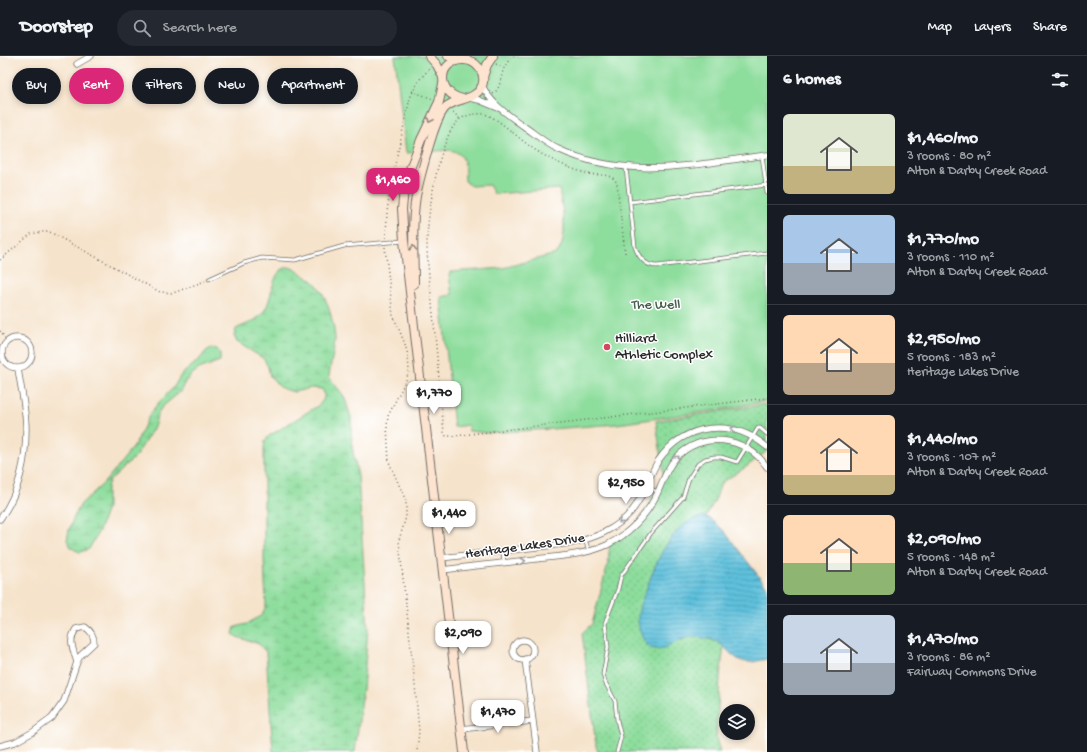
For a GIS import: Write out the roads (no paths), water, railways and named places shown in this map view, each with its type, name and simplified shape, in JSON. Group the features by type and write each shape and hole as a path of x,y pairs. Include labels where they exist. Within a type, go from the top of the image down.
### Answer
{"main road":[{"path":"429,56 437,65 446,90 450,95 456,98 466,99"},
{"path":"448,56 473,62 482,72 483,81"},
{"path":"464,752 414,329 404,241 402,208 404,189 408,174 421,140 439,102 445,71 448,65 454,62 477,58 479,56"},
{"path":"414,329 413,229 416,196 431,138 444,109 449,105 475,95 483,81 487,65 494,60"}],"street":[{"path":"77,64 92,56"},
{"path":"483,81 490,97 502,110 557,149 586,160 626,168 648,168 671,167 765,155"},
{"path":"466,99 479,100 502,110"},
{"path":"17,338 30,345 32,355 30,360 23,367 18,369 9,366 2,359 2,349 8,341 17,338"},
{"path":"0,519 16,491 24,463 26,428 18,369"},
{"name":"Heritage Lakes Drive","path":"441,558 584,540 607,532 620,523 635,508 647,487 657,463 666,451 678,441 690,434 706,429 719,428 738,430 767,447"},
{"name":"Heritage Lakes Drive","path":"442,570 570,555 589,551 606,545 630,529 645,514 658,492 665,474 671,464 682,453 695,445 706,441 719,440 733,442 758,456 767,467"},
{"path":"0,746 15,742 33,732 52,718 64,701 80,656 94,643 94,637 90,630 85,627 76,630 72,635 71,641 77,662"},
{"path":"525,659 537,752"},
{"path":"462,729 533,721"}],"lane":[{"path":"765,155 767,193"},
{"path":"626,168 635,247 642,260 651,266 767,253"},
{"path":"630,202 766,185"},
{"path":"209,279 244,263 262,258 295,260 344,246 404,241"},
{"path":"617,752 621,737 615,701 605,682 603,674 608,647 605,622 618,590 621,576 651,533 683,497 689,478 698,464 705,459 714,457 721,457 737,462 759,427 767,434"},
{"path":"647,487 658,492"},
{"path":"584,540 589,551"},
{"path":"503,550 504,563"}],"water":[{"path":"703,516 712,520 725,532 767,587 767,659 751,662 742,661 719,643 695,637 682,640 663,648 652,648 647,645 642,636 638,622 639,608 660,556 666,545 682,526"}],"place":[{"name":"Hilliard Athletic Complex","path":"607,347"}],"park label":[{"name":"The Well","path":"656,305"}]}
